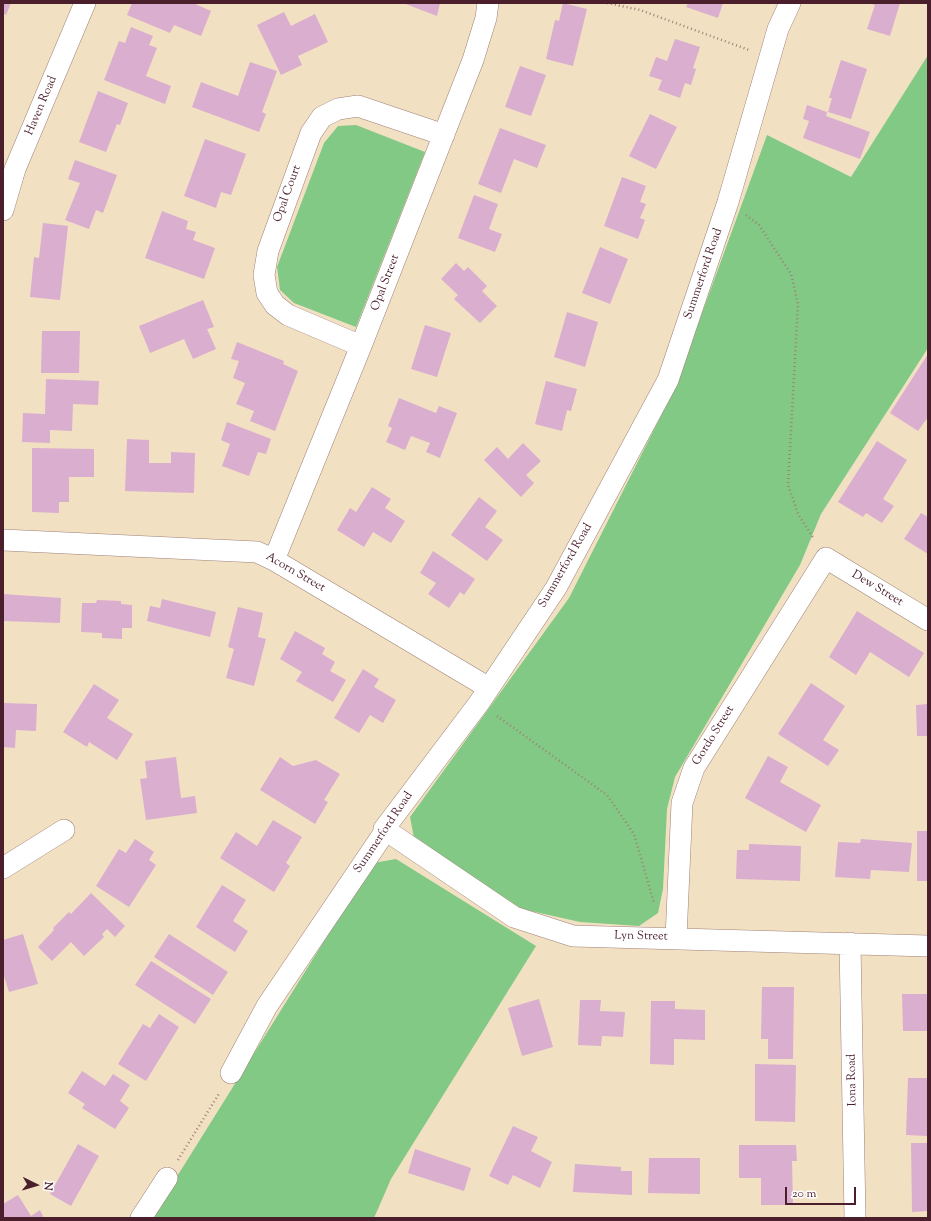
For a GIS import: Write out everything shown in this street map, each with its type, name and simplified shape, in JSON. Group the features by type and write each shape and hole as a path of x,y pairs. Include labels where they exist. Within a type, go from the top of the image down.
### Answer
{"street":[{"name":"Haven Road","path":"3,210 15,168 85,3"},
{"name":"Opal Street","path":"274,560 361,346 473,60 486,18 488,3"},
{"name":"Summerford Road","path":"232,1073 267,1006 384,833 384,829 484,696 556,588 668,380 728,202 778,29 790,3"},
{"name":"Opal Court","path":"361,346 288,315 275,305 267,293 264,275 268,251 311,133 322,117 338,109 358,106 444,135"},
{"name":"Acorn Street","path":"3,540 257,552 274,560 484,696"},
{"name":"Dew Street","path":"826,558 928,620"},
{"name":"Gordo Street","path":"670,938 682,803 694,768 826,558"},
{"name":"Lyn Street","path":"384,829 514,917 572,936 928,946"},
{"path":"3,868 64,830"},
{"name":"Iona Road","path":"850,943 855,1218"},
{"path":"141,1218 167,1178"}],"path":[{"path":"607,3 640,10 770,57"},
{"path":"728,202 759,225 791,274 798,304 788,485 799,516 826,558"},
{"path":"484,696 607,795 634,834 670,938"},
{"path":"167,1178 232,1073"}],"green space":[{"path":"928,55 928,348 821,514 800,565 675,777 667,809 663,889 658,913 639,926 580,922 522,909 415,843 410,817 569,598 674,390 767,135 851,177"},
{"path":"356,125 425,152 356,327 294,303 280,290 277,267 324,143 338,126"},
{"path":"396,859 536,946 391,1179 374,1218 151,1218 373,863"}],"building":[{"path":"3,3 11,3 6,15 3,13"},
{"path":"132,3 193,3 211,11 201,36 174,25 170,33 127,15"},
{"path":"403,3 440,3 437,16"},
{"path":"563,3 587,9 573,66 546,59 555,20 559,21"},
{"path":"688,3 723,3 718,18 686,7"},
{"path":"869,3 900,3 890,36 867,29 875,5"},
{"path":"284,12 291,26 315,14 328,42 298,56 302,65 281,75 257,25"},
{"path":"131,27 153,36 149,45 157,48 146,76 171,86 165,104 104,80 119,41 125,43"},
{"path":"675,39 700,47 693,68 696,69 691,85 685,83 680,98 658,90 662,80 649,76 656,57 667,61"},
{"path":"841,60 867,69 851,119 828,112 832,98 829,98"},
{"path":"250,62 277,71 262,112 266,114 259,132 192,107 201,82 238,96"},
{"path":"520,66 546,75 531,116 505,107"},
{"path":"98,91 128,103 120,125 117,124 106,152 79,142"},
{"path":"807,105 827,112 826,116 870,132 860,159 803,138 809,121 803,119"},
{"path":"650,114 677,127 656,169 629,156"},
{"path":"500,128 546,145 537,168 514,159 501,193 478,184"},
{"path":"205,139 246,154 231,195 221,192 216,208 184,196"},
{"path":"75,160 117,175 103,213 96,210 89,229 65,220 80,183 68,179"},
{"path":"622,177 646,186 640,202 646,204 640,218 645,220 638,239 604,226"},
{"path":"474,195 498,204 489,229 502,234 495,252 458,238"},
{"path":"162,211 188,221 186,229 196,232 193,240 215,248 204,279 145,258"},
{"path":"43,223 68,226 60,300 30,297 34,257 39,258"},
{"path":"600,247 628,259 610,304 582,293"},
{"path":"456,263 464,271 468,267 487,286 482,291 497,306 480,323 454,299 458,295 441,279"},
{"path":"203,300 214,327 207,329 216,349 193,359 184,339 150,353 139,326"},
{"path":"567,312 598,322 585,367 554,357"},
{"path":"425,325 451,333 437,377 411,369"},
{"path":"42,331 80,331 79,373 41,373"},
{"path":"237,342 284,361 283,364 298,371 275,431 250,421 254,411 236,404 245,383 233,378 239,361 231,359"},
{"path":"928,354 928,417 918,431 890,413"},
{"path":"46,379 99,381 98,405 73,404 72,431 50,430 50,443 22,442 23,413 45,414"},
{"path":"546,381 577,389 571,411 567,410 562,431 535,424"},
{"path":"399,398 436,413 439,406 457,413 440,458 426,452 430,443 411,436 405,450 386,442 392,428 388,426"},
{"path":"227,422 271,439 266,454 258,452 249,476 222,466 230,444 221,440"},
{"path":"127,439 149,440 149,463 171,463 171,452 195,453 194,493 125,491"},
{"path":"877,441 907,460 883,499 894,506 882,523 866,513 863,517 838,502"},
{"path":"523,443 541,461 526,475 534,483 521,497 484,460 497,447 508,459"},
{"path":"32,448 94,449 94,477 69,477 69,502 59,502 59,513 32,512"},
{"path":"372,487 391,499 385,508 405,521 391,543 373,532 364,547 337,530 350,508 356,512"},
{"path":"479,497 497,511 485,527 503,540 487,561 451,535"},
{"path":"921,513 928,517 928,554 904,539"},
{"path":"433,551 475,579 464,595 460,592 449,608 428,594 436,583 420,573"},
{"path":"3,594 61,598 60,623 3,621"},
{"path":"162,599 216,612 210,637 147,621 150,606 160,608"},
{"path":"97,600 121,601 121,604 132,605 132,628 122,628 122,639 102,638 102,633 81,632 82,603 96,603"},
{"path":"238,607 263,613 258,637 266,639 254,686 226,678 234,649 228,647"},
{"path":"857,611 924,653 909,677 870,652 856,675 829,657"},
{"path":"295,631 325,648 322,654 335,662 330,671 346,680 333,702 296,681 302,672 280,659"},
{"path":"363,669 379,679 374,687 396,700 383,723 370,715 359,733 334,718"},
{"path":"811,683 845,706 823,740 839,750 828,766 778,734"},
{"path":"94,684 119,700 107,718 133,734 117,760 89,742 87,747 63,732"},
{"path":"3,703 37,704 36,731 16,730 15,748 3,747"},
{"path":"928,704 928,736 917,736 916,705"},
{"path":"768,756 788,767 780,782 821,805 806,832 745,798"},
{"path":"176,757 181,798 195,796 197,813 146,820 140,779 147,778 145,761"},
{"path":"280,757 293,766 316,760 340,774 324,800 328,802 315,824 260,790"},
{"path":"273,820 302,837 286,863 290,866 274,892 220,858 236,832 257,846"},
{"path":"917,831 928,831 928,881 917,881"},
{"path":"135,839 154,852 149,860 156,865 129,907 96,886 119,849 126,853"},
{"path":"861,839 912,843 909,872 871,870 870,879 835,877 838,842 860,843"},
{"path":"749,844 801,846 800,881 736,879 737,850 749,850"},
{"path":"222,885 246,900 233,921 248,931 235,952 196,927"},
{"path":"91,893 125,926 115,937 107,929 102,934 104,937 84,956 71,942 52,961 38,947 54,930 53,928 69,912 71,914"},
{"path":"23,934 38,984 9,992 3,973 3,940"},
{"path":"169,934 228,972 213,995 154,957"},
{"path":"151,961 211,999 195,1024 135,985"},
{"path":"762,987 794,987 793,1059 768,1059 768,1039 761,1039"},
{"path":"902,994 928,994 928,1031 903,1031"},
{"path":"539,999 553,1047 522,1056 508,1008"},
{"path":"580,1000 601,1000 600,1011 625,1012 623,1037 602,1036 601,1046 578,1045"},
{"path":"651,1001 675,1001 675,1009 705,1010 705,1040 674,1039 674,1065 650,1064"},
{"path":"159,1014 179,1027 146,1081 118,1064 143,1024 150,1028"},
{"path":"755,1064 796,1065 795,1122 755,1121"},
{"path":"82,1071 105,1086 113,1074 130,1085 120,1101 129,1108 115,1129 82,1108 85,1104 68,1093"},
{"path":"908,1078 928,1078 928,1136 906,1135"},
{"path":"513,1126 538,1137 531,1151 552,1162 540,1188 513,1175 508,1185 489,1176"},
{"path":"911,1143 928,1143 928,1211 912,1212"},
{"path":"78,1144 99,1156 71,1206 50,1194"},
{"path":"739,1145 796,1145 797,1161 792,1161 793,1205 761,1205 761,1178 739,1178"},
{"path":"415,1149 471,1168 464,1191 408,1173"},
{"path":"649,1158 700,1158 700,1194 648,1193"},
{"path":"575,1164 621,1167 621,1171 632,1171 632,1195 573,1192"},
{"path":"18,1195 31,1216 40,1210 44,1218 3,1218 3,1204"}]}
